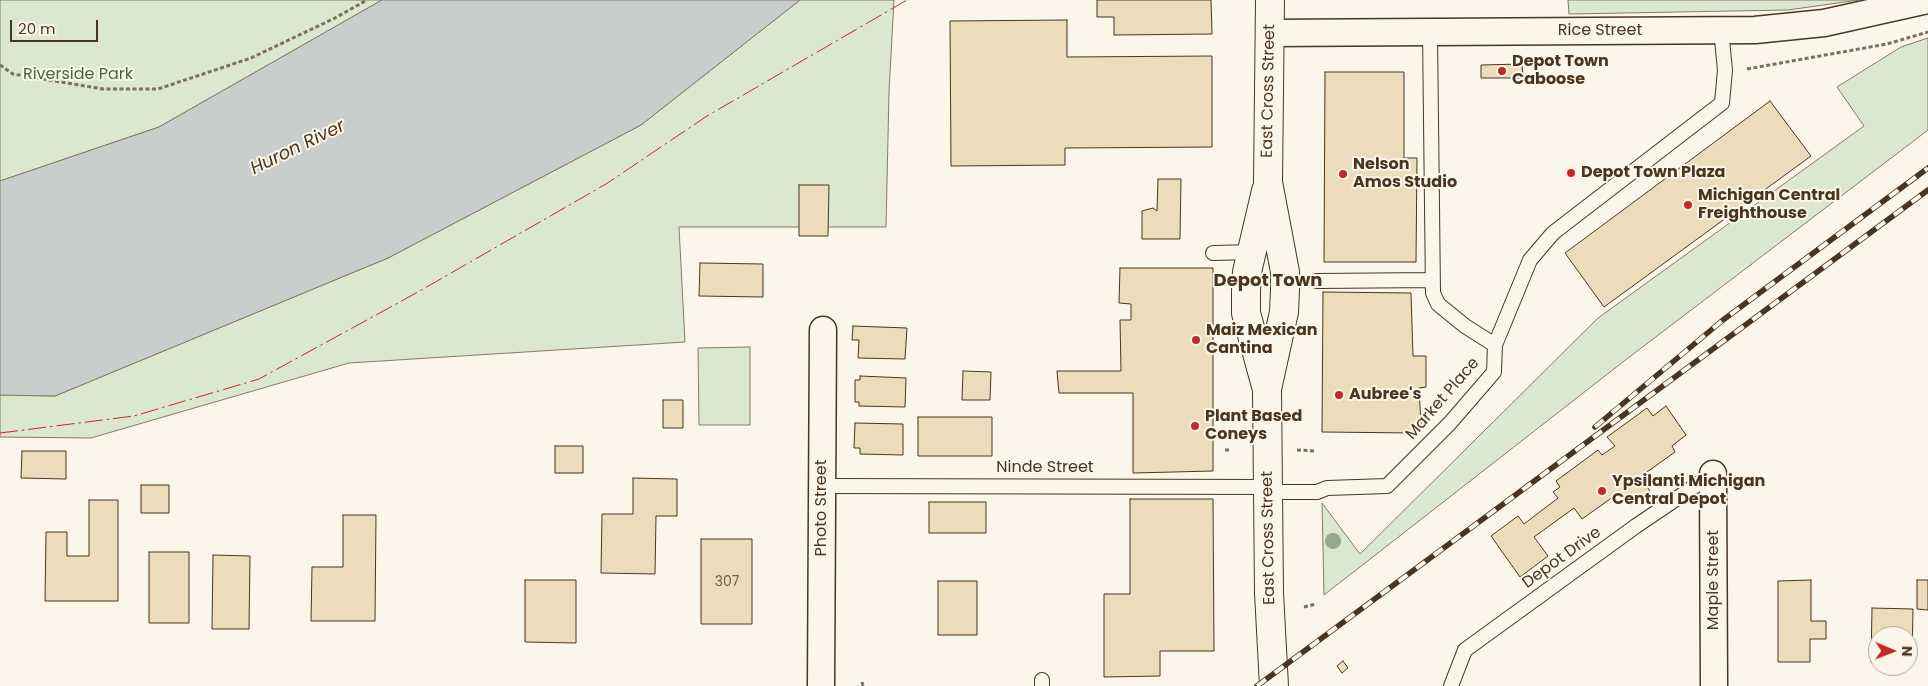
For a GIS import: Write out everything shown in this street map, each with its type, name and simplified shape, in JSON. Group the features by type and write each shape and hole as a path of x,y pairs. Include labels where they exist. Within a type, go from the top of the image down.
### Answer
{"street":[{"name":"East Cross Street","path":"1270,0 1268,182 1285,272 1284,312 1267,389 1269,593 1274,686"},
{"name":"Rice Street","path":"1270,33 1754,30 1824,23 1928,0"},
{"name":"East Cross Street","path":"1267,389 1246,312 1246,272 1268,182"},
{"name":"Photo Street","path":"821,686 823,330"},
{"name":"Maple Street","path":"1713,474 1714,686"}],"lane":[{"name":"Market Place","path":"1268,489 1317,492 1327,488 1387,486 1450,423 1494,372 1495,345 1530,260 1554,233 1722,103 1724,70 1721,30"},
{"path":"1430,33 1433,293 1438,304 1465,326 1495,345"},
{"path":"1213,252 1281,252"},
{"path":"1317,281 1432,280"},
{"name":"Depot Drive","path":"1451,686 1465,650 1636,526 1713,474"},
{"name":"Ninde Street","path":"822,486 1268,489"}],"path":[{"path":"0,66 13,74 103,89 158,89 251,58 335,18 367,0"},
{"path":"1747,69 1887,44 1928,32"},
{"path":"1225,450 1231,450"},
{"path":"1296,450 1316,451"},
{"path":"1304,607 1316,604"}],"green space":[{"name":"Riverside Park","path":"0,0 382,0 159,127 0,181"},
{"path":"800,0 894,0 889,92 886,227 679,227 685,342 349,363 91,438 0,437 0,395 55,396 388,258 641,125"},
{"path":"1568,0 1859,0 1788,10 1569,14"},
{"path":"1928,38 1928,130 1628,358 1324,595 1322,503 1360,554 1598,318 1864,126 1837,87 1901,47"},
{"path":"750,347 750,425 699,425 698,348"}],"water":[{"name":"Huron River","path":"382,0 800,0 641,125 388,258 55,396 0,395 0,181 159,127"}],"building":[{"path":"1097,0 1211,0 1212,34 1114,35 1114,17 1097,17"},
{"path":"1067,20 1067,57 1212,56 1212,147 1065,148 1065,165 951,166 950,21"},
{"name":"Depot Town Caboose","path":"1522,64 1523,78 1481,78 1481,65"},
{"path":"1325,72 1404,72 1404,158 1417,158 1416,262 1324,262"},
{"name":"Michigan Central Freighthouse","path":"1770,101 1811,156 1604,307 1565,253"},
{"path":"1158,179 1181,179 1180,239 1142,239 1142,211 1153,208 1157,211"},
{"path":"799,185 829,185 828,236 799,236"},
{"path":"700,263 763,264 763,297 699,296"},
{"path":"1120,268 1213,268 1213,471 1133,473 1133,393 1059,393 1057,371 1121,371 1120,320 1131,320 1131,304 1119,303"},
{"path":"1323,292 1411,293 1413,356 1426,356 1426,387 1419,388 1421,424 1414,433 1322,432"},
{"path":"853,326 907,328 905,359 858,358 859,340 852,340"},
{"path":"963,371 991,372 990,400 962,400"},
{"path":"860,376 906,378 905,407 859,406 859,402 855,402 855,380 860,380"},
{"path":"663,400 683,400 683,428 663,428"},
{"name":"Ypsilanti Michigan Central Depot","path":"1666,406 1686,435 1672,446 1675,452 1640,477 1650,491 1630,506 1620,492 1582,519 1574,508 1534,537 1548,556 1520,577 1491,536 1518,516 1524,524 1558,498 1553,492 1560,487 1556,481 1598,450 1602,455 1615,446 1607,437 1647,408 1653,416"},
{"path":"918,417 992,417 992,456 918,456"},
{"path":"855,423 903,424 903,455 860,454 860,448 854,448"},
{"path":"555,446 583,446 583,473 555,473"},
{"path":"22,451 66,451 66,479 21,478"},
{"path":"633,478 677,479 677,516 656,516 655,574 601,573 602,514 633,514"},
{"path":"141,485 169,485 169,513 141,513"},
{"path":"1130,499 1213,499 1214,651 1160,651 1160,676 1104,677 1104,594 1130,594"},
{"path":"89,500 118,500 118,601 45,601 46,532 67,532 67,556 89,556"},
{"path":"929,502 986,502 986,533 929,533"},
{"path":"343,515 376,515 375,621 311,621 312,567 343,567"},
{"path":"701,539 752,539 752,624 701,624"},
{"path":"149,552 189,552 189,623 149,623"},
{"path":"213,555 250,556 249,629 212,629"},
{"path":"525,580 576,580 576,643 525,642"},
{"path":"1811,580 1811,621 1826,621 1826,639 1810,639 1810,662 1778,662 1778,581"},
{"path":"1917,580 1928,580 1928,610 1917,609"},
{"path":"938,581 977,581 977,635 938,635"},
{"path":"1872,608 1913,609 1913,626 1872,626"},
{"path":"1343,661 1348,668 1342,673 1337,666"}],"railway":[{"path":"1595,427 1723,320 1928,168"},
{"path":"1257,686 1928,190"}],"power":[{"path":"0,433 134,416 259,379 418,292 606,184 707,116 907,0"}],"place":[{"name":"Depot Town Caboose","path":"1502,71"},
{"name":"Depot Town Plaza","path":"1571,173"},
{"name":"Nelson Amos Studio","path":"1343,174"},
{"name":"Michigan Central Freighthouse","path":"1688,205"},
{"name":"Maiz Mexican Cantina","path":"1196,340"},
{"name":"Aubree's","path":"1339,395"},
{"name":"Plant Based Coneys","path":"1195,426"},
{"name":"Ypsilanti Michigan Central Depot","path":"1602,491"}],"district":[{"name":"Depot Town","path":"1268,281"}]}
